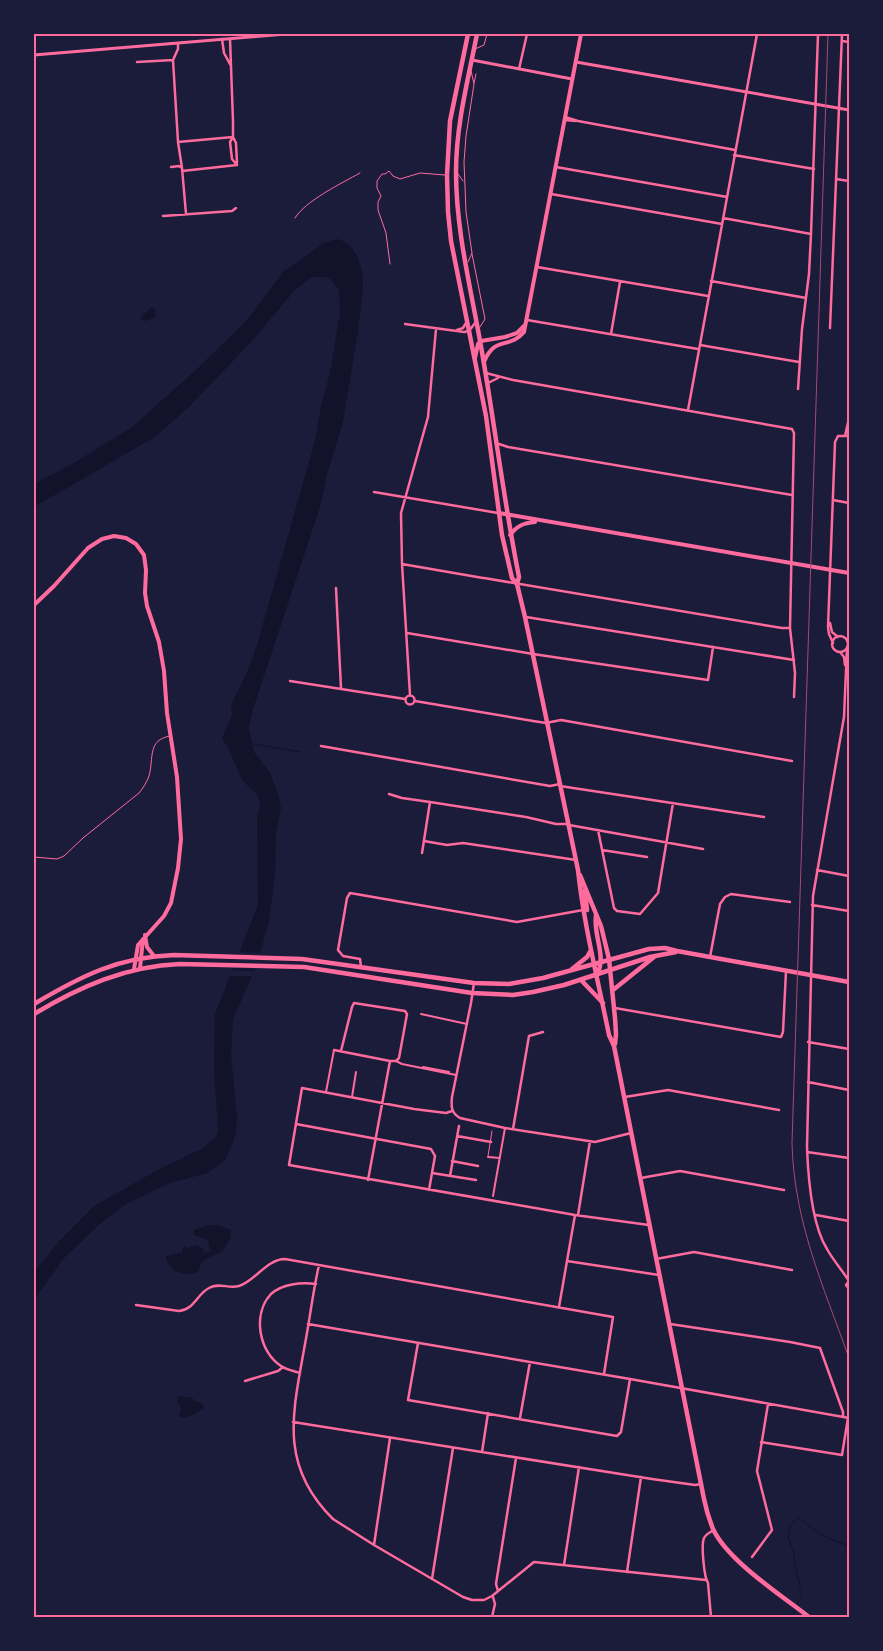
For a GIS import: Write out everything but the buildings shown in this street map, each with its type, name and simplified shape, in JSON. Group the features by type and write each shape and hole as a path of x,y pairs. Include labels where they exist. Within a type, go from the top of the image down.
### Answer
{"main road":[{"path":"468,34 450,121 447,175 451,241 486,416 499,514 512,578 517,584 525,617 576,860 592,950 614,1046 701,1484 714,1530 728,1550 746,1567 809,1617"},
{"path":"477,34 461,115 456,172 458,212 488,383 510,536 519,577 517,584"},
{"path":"484,362 489,350 494,346 506,343 518,335 525,323 581,34"},
{"path":"463,58 472,60"},
{"path":"465,309 474,307"},
{"path":"480,341 518,335"},
{"path":"505,337 506,343"},
{"path":"475,358 480,341"},
{"path":"499,514 849,573"},
{"path":"510,536 522,524 542,522"},
{"path":"34,605 98,541 106,537 118,536 126,538 136,544 144,555 146,564 145,599 162,660 177,777 180,856 170,903 164,916 137,946 137,959 134,970"},
{"path":"578,870 603,933 609,959 615,1008 616,1034 614,1046"},
{"path":"585,886 585,910"},
{"path":"585,910 596,914"},
{"path":"596,914 595,927 602,962 597,974"},
{"path":"144,936 147,947 154,956"},
{"path":"34,1004 90,973 137,959 174,955 326,962 474,983 516,983 535,980 649,948 665,948 677,952 849,982"},
{"path":"571,970 588,956 592,950"},
{"path":"34,1014 92,983 115,974 140,968 171,964 286,966 332,970 472,993 502,995 545,990 657,954 677,952"},
{"path":"613,990 657,954"},
{"path":"137,959 140,968"},
{"path":"581,980 603,1003"}],"street":[{"path":"34,55 286,34"},
{"path":"518,69 527,34"},
{"path":"688,410 757,34"},
{"path":"798,389 811,234 818,34"},
{"path":"830,328 842,34"},
{"path":"171,167 178,166 182,170 237,164 232,160 230,142 233,137 230,38"},
{"path":"222,39 224,53 231,67"},
{"path":"842,41 849,42"},
{"path":"178,43 178,49 173,60 178,142 186,214"},
{"path":"138,62 173,60"},
{"path":"472,60 572,79"},
{"path":"576,62 849,110"},
{"path":"565,118 735,150"},
{"path":"178,142 233,137"},
{"path":"734,155 814,169"},
{"path":"556,167 726,196"},
{"path":"836,179 849,181"},
{"path":"550,194 722,224"},
{"path":"163,216 232,211 236,208"},
{"path":"723,218 811,234"},
{"path":"536,267 708,296"},
{"path":"711,281 806,298"},
{"path":"611,334 620,282"},
{"path":"405,324 464,332 474,326 476,319"},
{"path":"456,330 463,328 467,321"},
{"path":"525,323 611,334 698,349"},
{"path":"415,701 413,696 410,695 402,564 401,513 428,417 436,329"},
{"path":"699,344 799,362"},
{"path":"486,373 499,378 792,428 794,433 790,628 794,660 794,697"},
{"path":"488,383 499,378"},
{"path":"848,669 840,652 835,650 829,634 829,622 835,442 838,436 847,436 849,418"},
{"path":"496,443 508,447 792,495"},
{"path":"498,452 508,447"},
{"path":"374,492 499,514"},
{"path":"833,500 849,503"},
{"path":"402,564 790,628"},
{"path":"336,588 341,688"},
{"path":"525,617 794,660"},
{"path":"829,622 832,632 838,637 849,638"},
{"path":"407,633 708,680 714,647"},
{"path":"833,643 838,637"},
{"path":"844,637 848,645 844,717 812,905 807,1152 810,1188 826,1248 849,1281 846,1285 849,1289"},
{"path":"840,652 844,651 848,645"},
{"path":"290,680 405,699 410,704 415,701 546,722 561,720 792,761"},
{"path":"405,699 410,695"},
{"path":"321,746 550,786 560,785 764,817"},
{"path":"389,794 402,798 526,817 556,824 703,849"},
{"path":"422,853 430,802"},
{"path":"598,830 613,906 616,910 637,915 658,893 673,803"},
{"path":"424,840 447,845 463,843 576,860"},
{"path":"602,850 646,857"},
{"path":"817,870 849,876"},
{"path":"365,960 342,956 338,947 349,894 353,893 517,922 585,910"},
{"path":"710,958 720,904 725,897 731,894 790,902"},
{"path":"812,905 849,911"},
{"path":"360,959 361,967"},
{"path":"615,1008 782,1036 786,971"},
{"path":"474,983 467,1024 452,1073 452,1112 460,1118 505,1128 595,1142 631,1134"},
{"path":"342,1051 352,1006 356,1002 405,1011 407,1014 399,1058 396,1061"},
{"path":"422,1014 467,1024"},
{"path":"513,1129 529,1036 543,1032"},
{"path":"808,1042 849,1049"},
{"path":"326,1092 334,1050 452,1073"},
{"path":"368,1180 390,1061"},
{"path":"352,1097 356,1072"},
{"path":"808,1082 849,1090"},
{"path":"452,1112 446,1113 302,1088 289,1165 576,1215 649,1225"},
{"path":"624,1097 668,1090 779,1110"},
{"path":"296,1124 431,1149 435,1156 429,1190"},
{"path":"450,1176 459,1126"},
{"path":"493,1196 505,1128"},
{"path":"457,1136 490,1142"},
{"path":"559,1307 590,1141"},
{"path":"807,1152 849,1158"},
{"path":"488,1156 500,1158"},
{"path":"452,1161 478,1166"},
{"path":"640,1178 680,1171 784,1190"},
{"path":"432,1173 476,1180"},
{"path":"816,1215 849,1221"},
{"path":"656,1258 694,1252 792,1270"},
{"path":"136,1305 180,1311 185,1310 198,1300 206,1288 215,1285 238,1287 248,1282 277,1260 285,1259 613,1317 604,1374"},
{"path":"567,1261 654,1276 659,1275"},
{"path":"320,1265 308,1324 293,1422 295,1453 300,1472 311,1494 333,1519 432,1579 463,1597 472,1600 484,1600 492,1596 534,1562 706,1580"},
{"path":"300,1373 282,1367 271,1358 261,1339 262,1312 271,1294 281,1288 293,1284 316,1284"},
{"path":"308,1324 604,1374 848,1418 842,1455 761,1442"},
{"path":"670,1324 820,1348 843,1412 843,1417"},
{"path":"418,1343 408,1400 617,1436 621,1432 630,1379"},
{"path":"520,1418 530,1362"},
{"path":"245,1381 278,1371 282,1367"},
{"path":"752,1557 772,1530 757,1471 768,1404"},
{"path":"482,1452 488,1413"},
{"path":"293,1422 641,1477 694,1485 701,1484"},
{"path":"374,1545 390,1438"},
{"path":"432,1579 454,1448"},
{"path":"498,1591 496,1584 516,1458"},
{"path":"564,1565 579,1467"},
{"path":"626,1572 641,1477"},
{"path":"710,1617 703,1541 708,1533 714,1530"},
{"path":"492,1596 495,1604 492,1617"}],"lane":[{"path":"474,49 484,45 487,34"},
{"path":"470,68 474,84"},
{"path":"476,74 466,136 464,182 466,218 485,319 478,328"},
{"path":"390,264 384,227 378,210 381,196 376,181 382,174 389,171 393,176 400,179 420,173 447,175"},
{"path":"456,172 464,182"},
{"path":"295,218 321,195 360,173"},
{"path":"466,265 472,253"},
{"path":"34,857 57,859 64,856 138,793 146,784 150,773 152,750 155,744 161,738 171,736"},
{"path":"488,1156 492,1131"}],"shaded area":[{"path":"336,239 344,241 350,246 358,259 361,267 363,292 343,422 327,474 321,504 253,709 249,728 254,752 270,773 281,808 276,834 275,875 269,921 257,965 233,1019 231,1055 237,1118 236,1133 225,1161 207,1173 170,1183 126,1204 102,1222 64,1258 34,1300 34,1272 60,1240 94,1206 156,1171 203,1148 216,1137 218,1130 214,1071 215,1014 258,905 257,818 260,804 257,794 242,779 222,739 232,715 231,705 246,675 257,645 315,441 321,406 330,373 340,313 339,290 330,279 312,277 295,290 250,343 187,409 153,438 34,507 34,484 74,463 132,427 195,371 247,320 283,272 324,243"},
{"path":"151,307 156,310 155,317 142,320 140,318"},
{"path":"217,1225 231,1230 231,1238 222,1252 202,1262 196,1273 186,1274 174,1271 166,1257 182,1253 184,1246 189,1248 196,1245 202,1248 205,1253 210,1251 208,1240 194,1235 194,1230"},
{"path":"179,1396 192,1398 203,1404 204,1408 189,1416 179,1417 181,1408 177,1401"}],"pier":[{"path":"237,952 263,953 258,969 230,968"},
{"path":"229,970 257,971 255,976 226,976"}],"waterway":[{"path":"253,744 301,752"},
{"path":"797,1606 802,1594 795,1566 794,1552 788,1538 790,1527 795,1520 799,1518 821,1535 849,1546"},
{"path":"792,1617 795,1610"}],"railway":[{"path":"828,34 792,1143 798,1200 811,1253 849,1358"}]}
